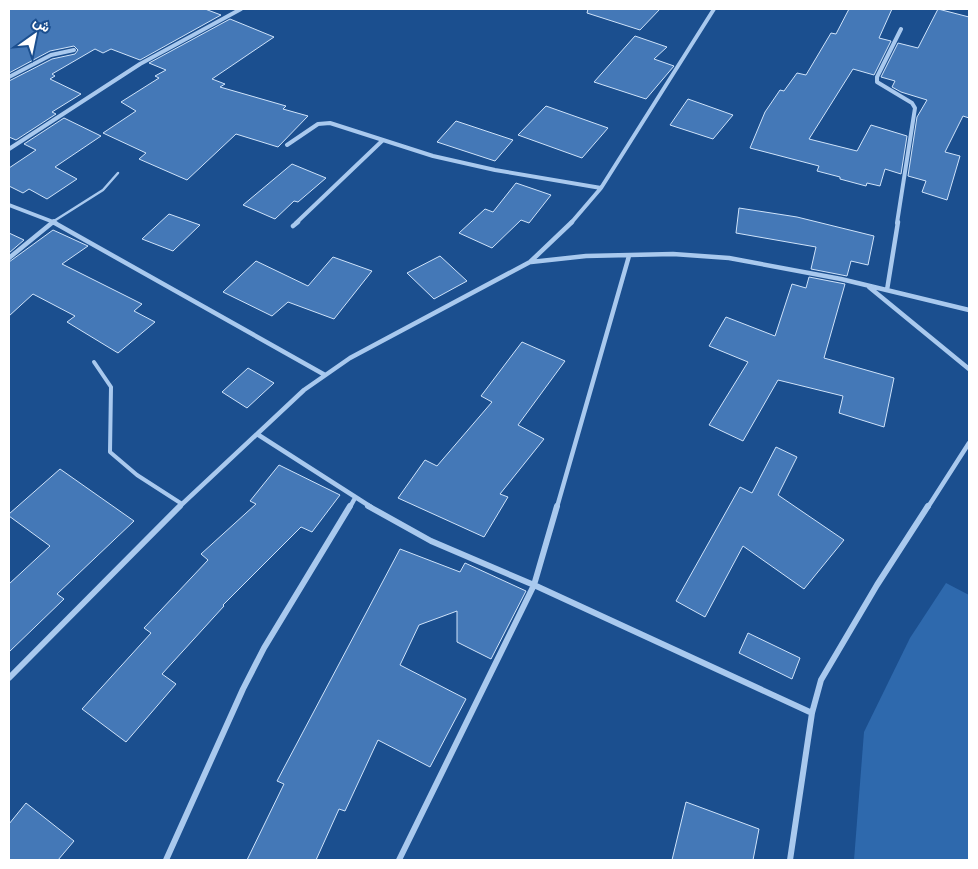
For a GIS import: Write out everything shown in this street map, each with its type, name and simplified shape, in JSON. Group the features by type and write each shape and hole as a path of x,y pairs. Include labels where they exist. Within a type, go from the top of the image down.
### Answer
{"street":[{"path":"9,149 140,64 241,9"},
{"path":"9,678 182,504 304,390 350,358 530,262 586,208 602,188 714,9"},
{"path":"887,290 914,108 912,103 877,82 877,77 901,28"},
{"path":"9,77 51,55 74,50"},
{"path":"287,146 318,124 330,123 433,156 495,170 602,188"},
{"path":"293,226 383,140"},
{"path":"9,205 54,222 325,375"},
{"path":"9,258 54,222"},
{"path":"530,262 586,256 673,254 729,258 887,290 969,310"},
{"path":"399,860 534,585 629,256"},
{"path":"868,286 969,369"},
{"path":"257,434 354,498 430,540 534,585 812,713"},
{"path":"790,860 812,713 821,680 877,585 969,443"},
{"path":"166,860 242,689 264,648 354,498"}],"lane":[{"path":"54,222 103,190 118,173"},
{"path":"94,362 111,387 110,452 137,475 182,504"}],"shaded area":[{"path":"946,583 969,595 969,860 854,860 864,732 910,638"}],"building":[{"path":"9,9 205,9 221,15 140,60 111,49 103,53 95,49 52,74 55,76 50,79 81,94 52,112 56,114 16,140 9,137 9,81 52,59 75,54 78,50 74,46 50,51 9,73"},
{"path":"588,9 660,9 640,30 587,13"},
{"path":"849,9 892,9 879,38 891,41 874,75 853,69 809,139 857,151 871,125 907,136 901,174 885,169 880,186 867,183 866,186 840,179 840,177 817,171 819,166 750,148 765,112 780,90 784,91 797,73 806,75 831,33 836,34"},
{"path":"938,9 969,17 969,118 963,116 945,152 960,156 947,200 922,192 926,181 908,176 917,117 927,100 901,92 892,87 895,81 881,77 898,43 918,48"},
{"path":"230,19 274,37 212,79 225,84 220,87 286,106 283,109 308,116 278,147 236,134 187,180 139,159 146,153 103,133 136,111 121,102 159,78 155,76 166,70 149,63"},
{"path":"635,36 667,47 654,59 674,66 646,99 594,82"},
{"path":"688,99 733,115 713,139 670,125"},
{"path":"546,106 608,128 582,158 518,135"},
{"path":"64,118 101,136 55,167 77,179 47,199 29,189 23,193 9,186 9,168 36,150 24,144"},
{"path":"456,121 513,140 495,161 437,142"},
{"path":"292,164 326,178 298,202 294,201 275,219 243,205"},
{"path":"516,183 551,195 529,223 521,220 492,248 459,233 485,209 493,212"},
{"path":"739,208 797,217 874,236 868,265 851,261 847,276 811,269 816,247 736,233"},
{"path":"169,214 200,225 173,251 142,239"},
{"path":"53,230 88,246 62,264 142,304 134,311 155,322 118,353 67,322 75,316 33,294 9,316 9,262"},
{"path":"9,233 24,240 9,253"},
{"path":"440,256 467,281 434,299 407,273"},
{"path":"333,257 372,271 334,319 288,302 272,316 223,292 256,261 308,286"},
{"path":"809,277 845,284 824,358 894,378 884,427 839,413 843,396 778,380 743,441 709,425 748,362 709,346 726,317 775,336 792,284 806,288"},
{"path":"522,342 565,361 518,425 544,439 500,494 508,497 484,537 398,498 425,460 437,466 492,402 481,396"},
{"path":"248,368 274,383 247,408 222,392"},
{"path":"776,447 797,457 778,495 844,540 804,589 743,546 705,617 676,601 740,487 752,493"},
{"path":"279,465 340,495 312,532 301,527 223,605 162,674 176,684 126,742 82,709 151,633 144,628 208,560 201,554 256,504 250,501"},
{"path":"60,469 134,521 57,594 64,599 9,652 9,584 50,546 9,516 9,514"},
{"path":"400,549 460,572 465,563 526,591 491,659 457,642 457,611 419,625 400,665 466,699 430,767 378,740 345,811 339,809 316,860 247,860 284,784 277,781"},
{"path":"748,633 800,658 792,679 739,653"},
{"path":"686,802 759,829 753,860 672,860"},
{"path":"26,803 74,841 58,860 9,860 9,824"}]}
